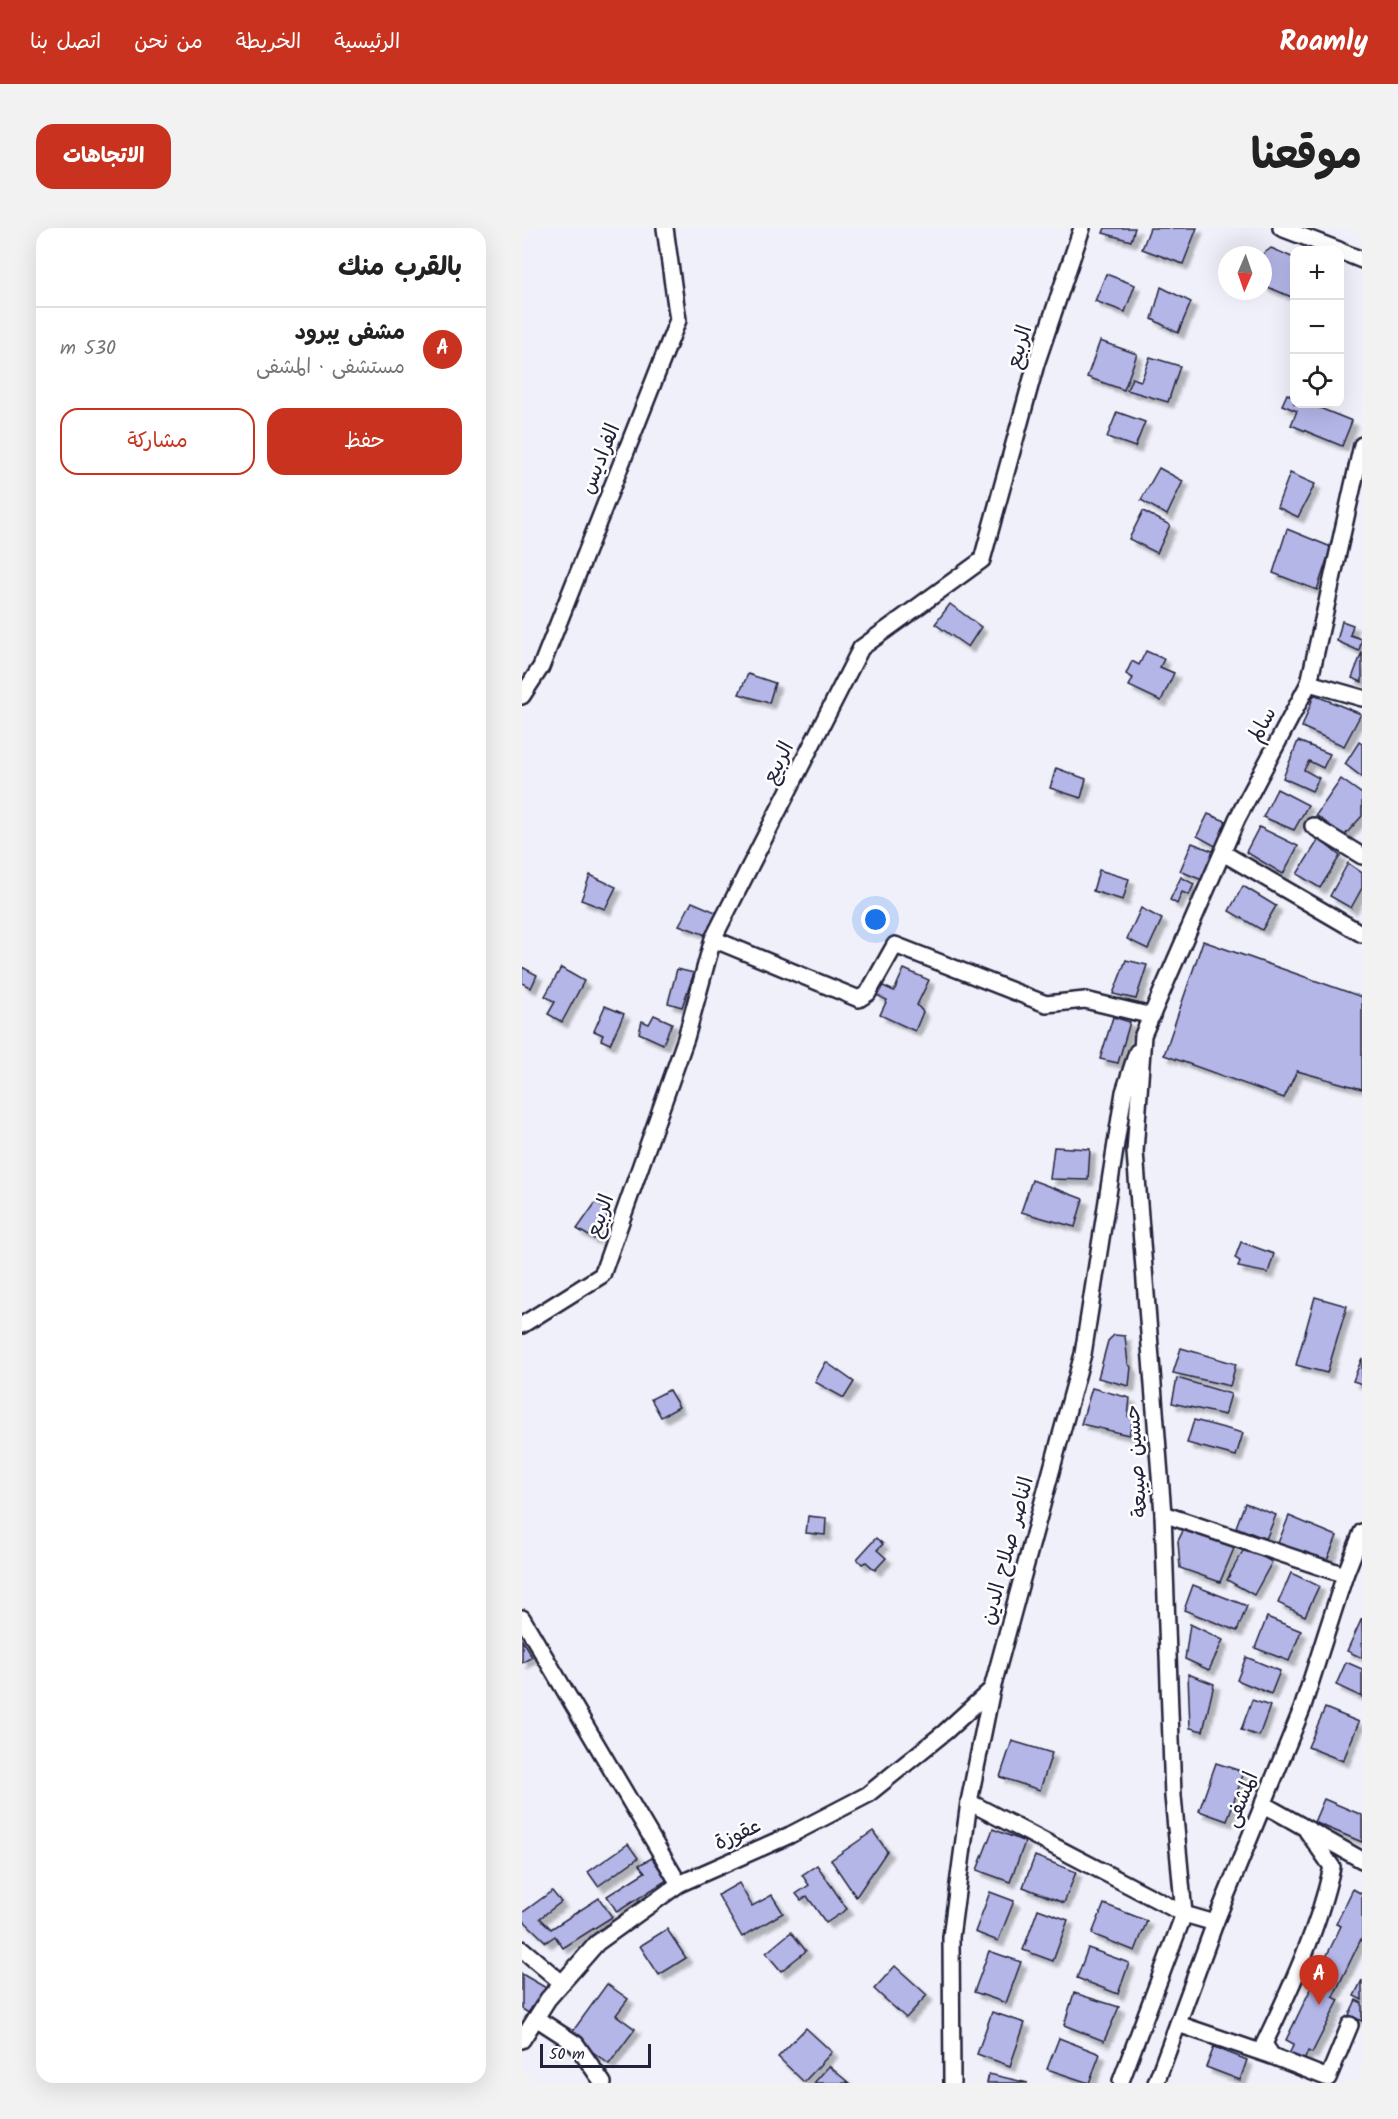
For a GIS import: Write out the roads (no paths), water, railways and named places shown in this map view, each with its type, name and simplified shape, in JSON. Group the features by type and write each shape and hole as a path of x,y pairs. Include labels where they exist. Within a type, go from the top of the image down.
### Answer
{"street":[{"name":"الفراديس","path":"522,696 541,667 678,320 665,228"},
{"name":"الربيع","path":"522,1325 602,1275 686,1038 713,939 861,648 982,560 1036,364 1082,228"},
{"path":"1281,228 1326,246"},
{"path":"1344,253 1362,260"},
{"name":"سالم","path":"1154,1012 1237,819 1309,683 1362,445"},
{"path":"1309,683 1362,698"},
{"path":"1313,826 1362,856"},
{"path":"1223,853 1362,934"},
{"path":"713,939 860,999 868,993 895,945 1046,1004 1085,1000 1154,1012"},
{"name":"حسين صيبعة","path":"1154,1012 1143,1035 1136,1152 1162,1514 1173,1796 1184,1914"},
{"name":"الناصر صلاح الدين","path":"952,2083 951,1937 969,1802 992,1689 1083,1354 1124,1092 1143,1035"},
{"path":"1162,1514 1345,1575"},
{"name":"المشفى","path":"1156,2083 1215,1923 1302,1709 1345,1575 1362,1532"},
{"path":"522,1618 679,1884"},
{"name":"عقوزة","path":"522,2040 562,1983 597,1943 679,1884 790,1835 867,1796 945,1732 992,1689"},
{"path":"969,1802 1184,1914 1215,1923"},
{"path":"1263,1804 1307,1831 1362,1860"},
{"path":"1272,2056 1264,2044 1305,1948 1327,1890 1332,1867 1307,1831"},
{"path":"1121,2081 1184,1914"},
{"path":"522,1949 562,1983"},
{"path":"536,2018 576,2044 603,2083"},
{"path":"1178,2024 1328,2078 1350,2025"}],"place":[{"name":"مشفى يبرود","path":"1319,2005"}]}
